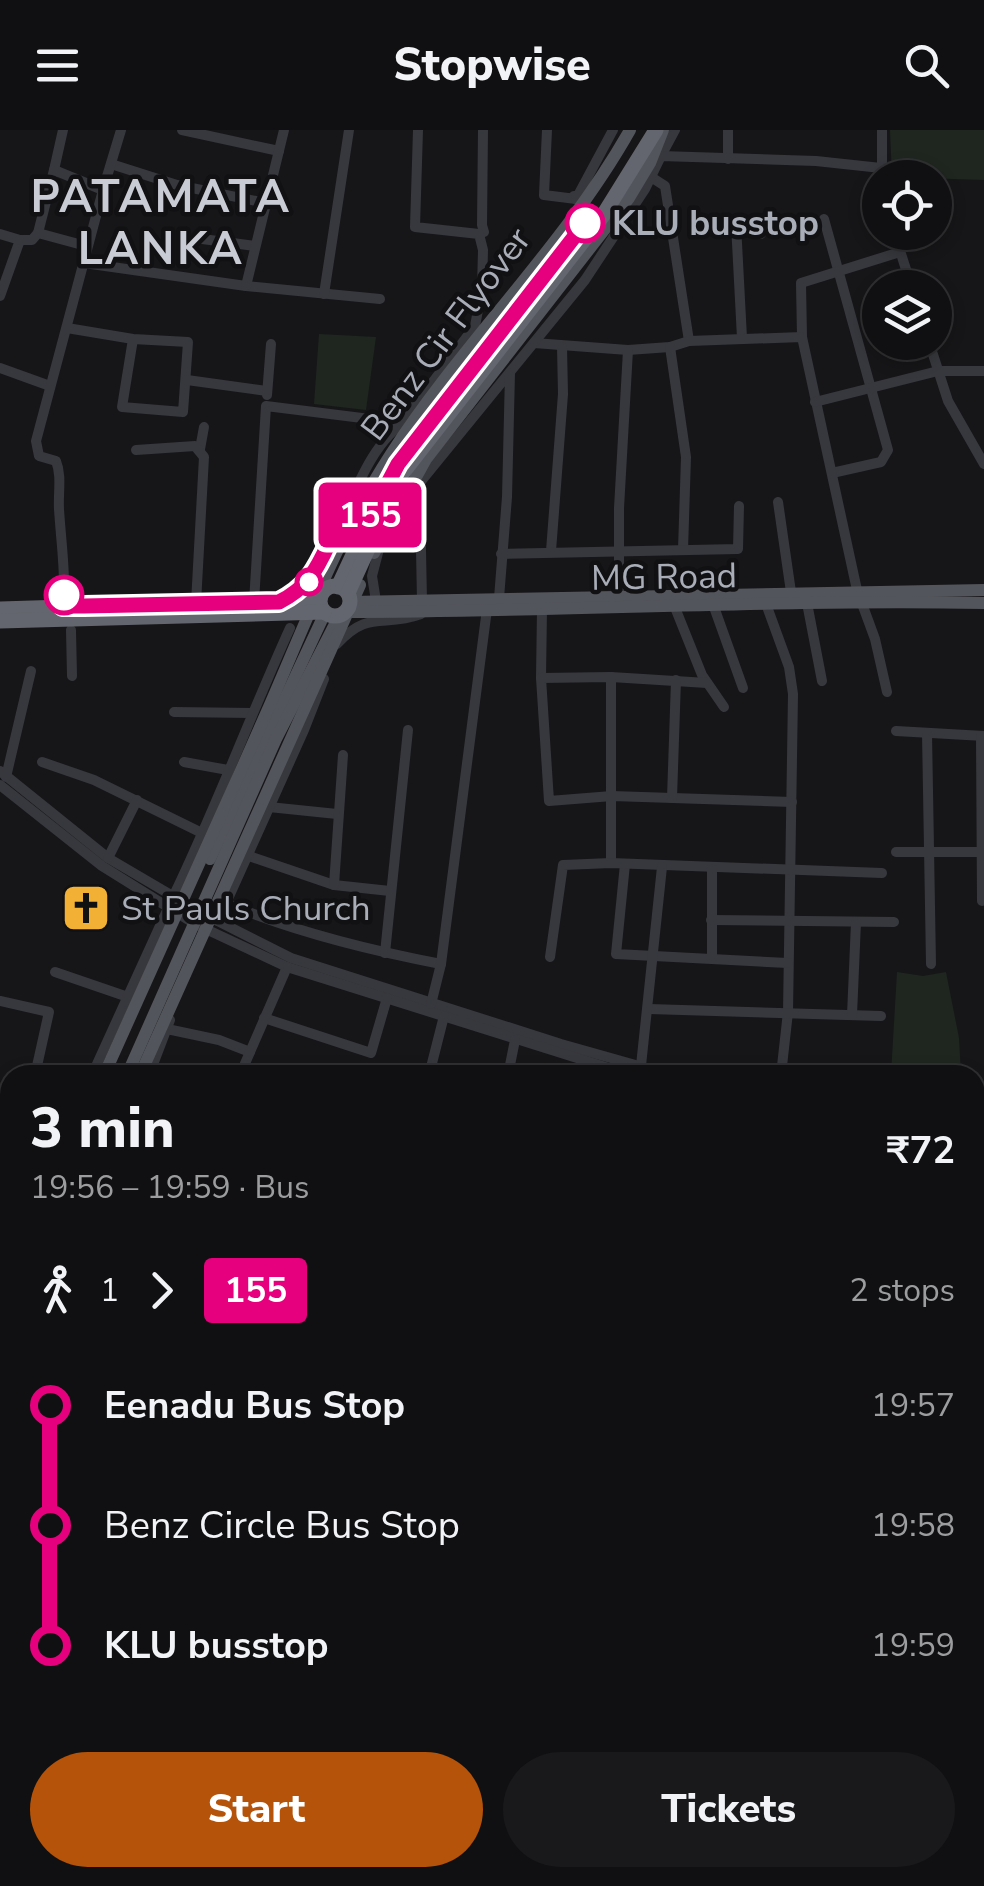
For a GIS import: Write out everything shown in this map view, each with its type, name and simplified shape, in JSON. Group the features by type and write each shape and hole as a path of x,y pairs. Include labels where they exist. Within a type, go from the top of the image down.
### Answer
{"highway":[{"path":"336,604 361,534 391,474 606,196 646,130"},
{"path":"336,604 402,474 602,217 659,130"},
{"path":"5,615 63,606 254,602 279,608"},
{"path":"5,615 336,604"}],"main road":[{"name":"Benz Cir Flyover","path":"108,1065 352,523 391,453 599,181 630,130"},
{"name":"Benz Cir Flyover","path":"144,1065 375,550 426,459 630,198 650,163 659,130"},
{"name":"MG Road","path":"336,604 376,601 426,606 499,598 674,606 698,600 714,607 984,590"},
{"name":"MG Road","path":"336,604 542,609 791,592 984,602"},
{"path":"117,1065 317,654 336,604"},
{"path":"131,1065 191,914 303,658 336,604"}],"street":[{"path":"0,234 32,240 38,233 63,130"},
{"path":"63,606 66,578 58,507 59,469 56,461 36,452 36,441 86,246 121,130"},
{"path":"182,130 279,151"},
{"path":"246,286 284,130"},
{"path":"324,294 349,130"},
{"path":"303,658 279,608 307,584 372,461 475,326 482,289 480,234 415,227 418,130"},
{"path":"483,130 484,232"},
{"path":"548,130 544,196 575,198 614,130"},
{"path":"376,601 372,576 377,553 392,523 415,488 585,280 651,177 675,130"},
{"path":"728,130 728,159"},
{"path":"882,130 882,160"},
{"path":"662,156 816,161 862,169"},
{"path":"111,164 176,185 266,203"},
{"path":"54,170 103,190 102,194"},
{"path":"651,177 665,186 689,341"},
{"path":"824,220 888,442 886,458 881,462 832,473"},
{"path":"742,338 736,224 758,222 760,234"},
{"path":"38,233 86,246"},
{"path":"195,238 255,246"},
{"path":"0,296 20,240"},
{"path":"887,692 872,629 858,596 815,402 802,336 799,286 900,252 906,270"},
{"path":"84,262 246,286 380,299"},
{"path":"67,328 133,339 188,342 188,380 182,412 122,407 133,339"},
{"path":"534,344 628,350 670,347 689,341 802,336"},
{"path":"254,602 271,344"},
{"path":"551,551 563,394 562,347"},
{"path":"670,347 686,457 683,550"},
{"path":"619,602 628,350"},
{"path":"935,360 948,402 984,464"},
{"path":"0,386 2,369 50,386"},
{"path":"815,402 938,371 984,371"},
{"path":"499,598 507,497 510,374"},
{"path":"188,380 267,392"},
{"path":"266,406 402,424 429,422"},
{"path":"196,603 204,427"},
{"path":"136,450 195,446 200,449"},
{"path":"153,1065 304,730 336,645 362,622 406,619 426,606 419,562 420,498 415,488"},
{"path":"778,502 791,592"},
{"path":"500,554 738,549 739,506"},
{"path":"329,543 361,534"},
{"path":"807,603 822,681"},
{"path":"766,604 789,666 793,694 788,1012 783,1065"},
{"path":"674,606 708,682 724,706"},
{"path":"714,607 743,688"},
{"path":"431,1006 441,964 487,609"},
{"path":"542,609 541,678 548,801 612,796 792,802"},
{"path":"97,1065 204,834 290,628"},
{"path":"72,630 72,676"},
{"path":"317,654 336,645"},
{"path":"2,778 31,671"},
{"path":"611,677 611,863"},
{"path":"541,678 708,682"},
{"path":"672,798 676,680"},
{"path":"174,712 252,713"},
{"path":"385,953 408,730"},
{"path":"896,731 983,736 982,901"},
{"path":"927,733 931,964"},
{"path":"334,885 343,755"},
{"path":"42,762 137,800 204,834"},
{"path":"184,762 228,770"},
{"path":"2,778 102,866 172,901"},
{"path":"2,778 108,858 191,914 287,967 388,998 431,1006 444,1016 580,1065"},
{"path":"108,858 137,800"},
{"path":"268,807 337,814"},
{"path":"896,852 983,852"},
{"path":"249,856 334,885 390,891"},
{"path":"550,957 563,865 611,863 882,873"},
{"path":"625,864 616,954 788,962"},
{"path":"643,1065 662,867"},
{"path":"712,869 712,959"},
{"path":"226,903 253,915 385,953 441,964"},
{"path":"712,920 894,922"},
{"path":"852,1015 856,922"},
{"path":"214,926 291,958 431,1006 620,1065"},
{"path":"246,1065 287,967"},
{"path":"55,972 128,997"},
{"path":"264,1018 371,1053 388,998"},
{"path":"0,1001 49,1012 38,1065"},
{"path":"649,1009 881,1016"},
{"path":"432,1065 444,1016"},
{"path":"167,1028 250,1052"},
{"path":"510,1065 514,1040"}],"shaded area":[{"path":"890,130 984,130 984,180 952,179 952,160 891,160"},
{"path":"319,334 376,337 366,410 314,404"},
{"path":"897,972 923,976 946,972 960,1065 892,1065"}],"bus line":[{"name":"155","path":"64,595 63,606 84,606 279,602 299,592 313,576 329,543 361,534 398,464 585,223"}],"place":[{"name":"KLU busstop","path":"585,223"},
{"name":"St Pauls Church","path":"86,908"}],"district":[{"name":"PATAMATA LANKA","path":"161,223"}]}
